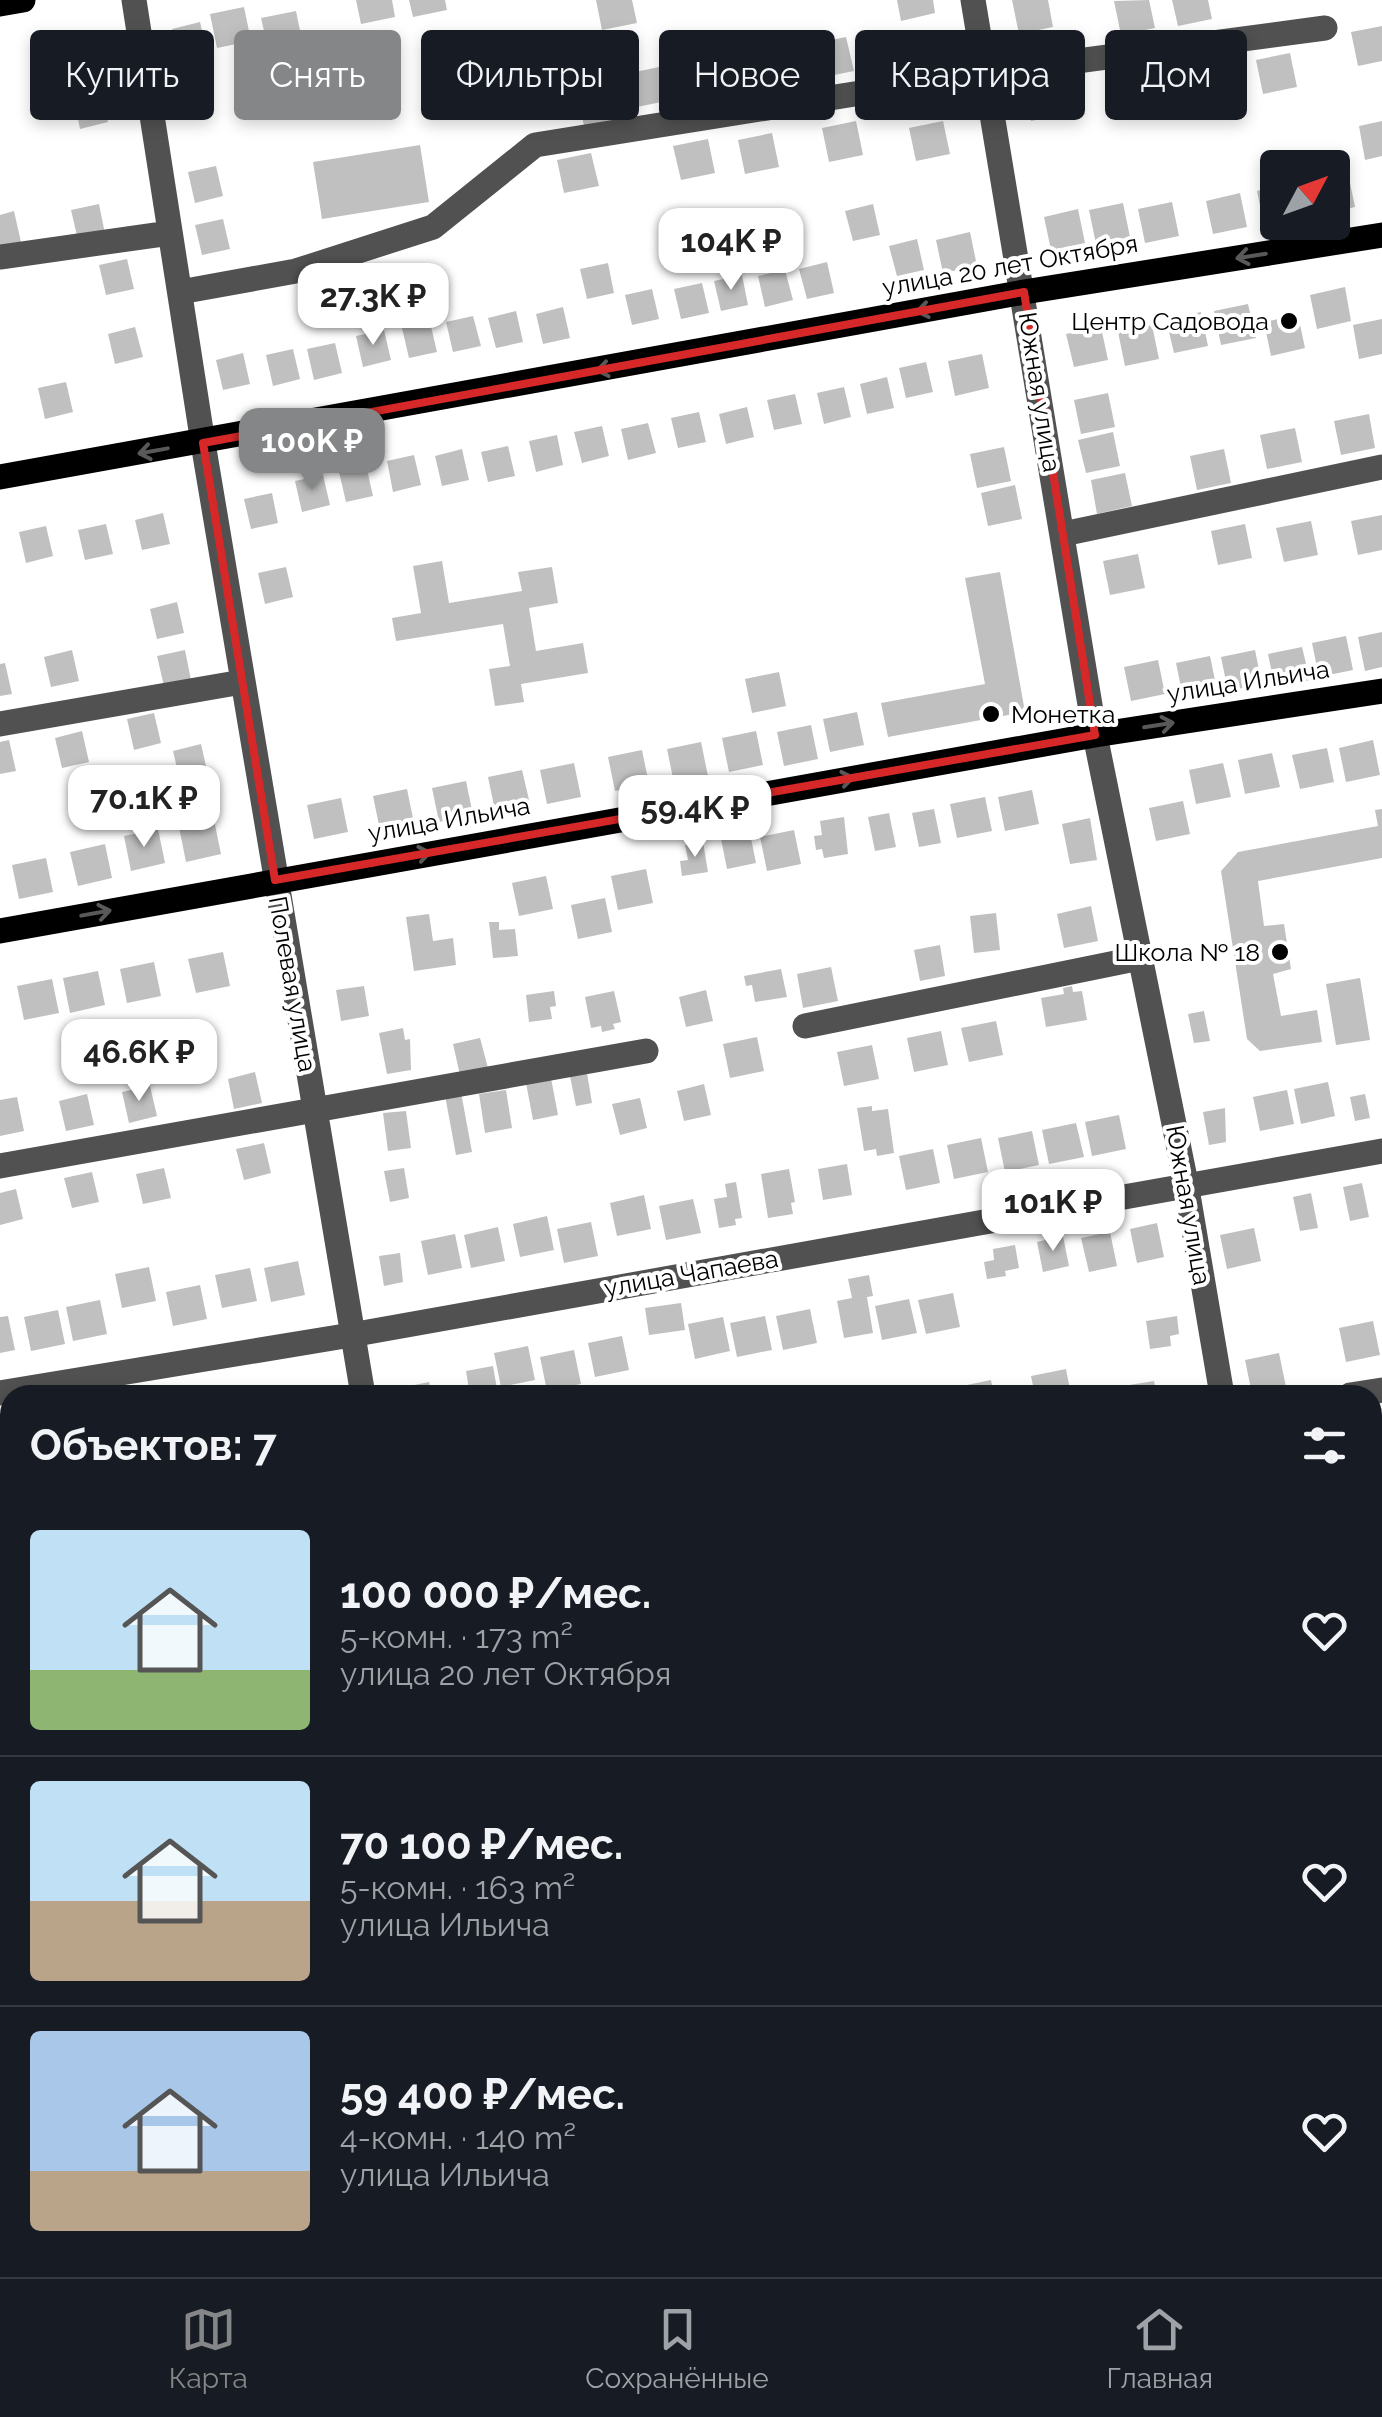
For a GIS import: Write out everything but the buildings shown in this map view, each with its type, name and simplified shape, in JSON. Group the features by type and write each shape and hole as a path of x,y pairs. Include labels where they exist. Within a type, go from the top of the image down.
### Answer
{"main road":[{"path":"0,4 23,0"},
{"name":"улица 20 лет Октября","path":"0,477 1024,292 1382,235"},
{"name":"улица Ильича","path":"0,931 1095,735 1382,691"}],"street":[{"name":"Полевая улица","path":"134,0 242,682 361,1385"},
{"name":"Южная улица","path":"973,0 978,30"},
{"path":"1085,60 1326,28"},
{"path":"180,292 296,271 433,228 535,145 855,94"},
{"name":"Южная улица","path":"994,120 1095,735 1186,1183 1220,1385"},
{"path":"0,256 170,233"},
{"path":"1063,534 1382,468"},
{"path":"0,724 242,682"},
{"path":"805,1026 1140,958"},
{"path":"0,1166 646,1050"},
{"name":"улица Чапаева","path":"48,1385 1382,1151"}],"highlighted area":[{"path":"1024,292 1095,735 275,880 203,443"}],"place":[{"name":"Центр Садовода","path":"1289,321"},
{"name":"Монетка","path":"991,714"},
{"name":"Школа № 18","path":"1280,952"}]}
